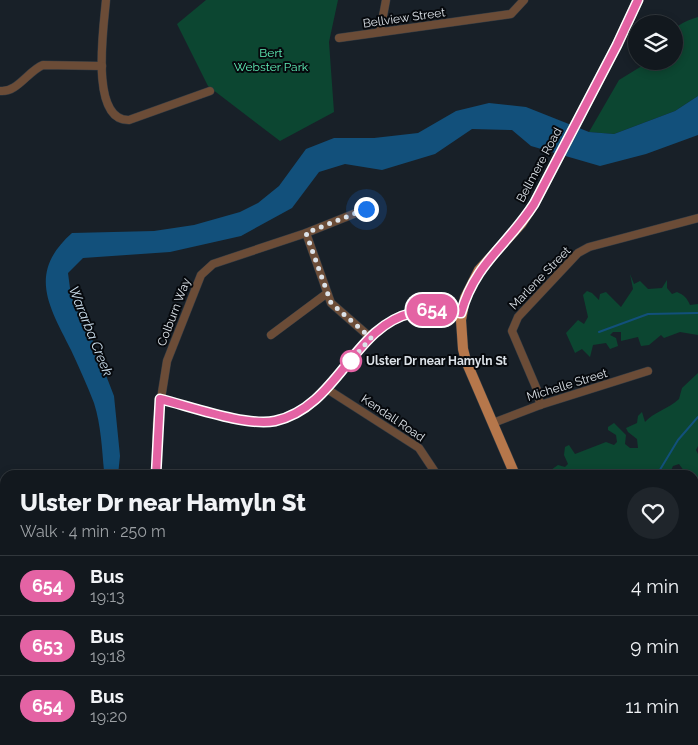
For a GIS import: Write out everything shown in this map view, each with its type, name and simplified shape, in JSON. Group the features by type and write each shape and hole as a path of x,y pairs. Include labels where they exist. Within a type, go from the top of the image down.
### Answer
{"main road":[{"name":"Bellmere Road","path":"513,470 464,355 461,313 471,284 479,270 521,224 552,170 617,45 638,0"}],"street":[{"path":"106,0 102,66 104,90 115,117 129,120 210,91"},
{"path":"380,32 386,0"},
{"name":"Bellview Street","path":"339,38 511,14 524,0"},
{"path":"0,91 13,88 37,68 44,65 102,66"},
{"name":"Colburn Way","path":"156,470 160,399 167,361 201,275 213,264 306,233 366,209"},
{"name":"Marlene Street","path":"540,405 538,392 512,331 518,317 569,261 588,247 698,218"},
{"path":"306,233 326,294 331,303 371,338"},
{"path":"271,334 326,294"},
{"path":"160,399 253,422 274,421 297,413 311,404 327,389 371,338 390,322 411,313 429,310 461,313"},
{"name":"Michelle Street","path":"493,423 540,405 648,372"},
{"name":"Kendall Road","path":"327,389 420,448 434,470"}],"green space":[{"name":"Bert Webster Park","path":"206,0 338,0 329,42 334,112 280,141 208,86 177,24"},
{"path":"698,17 698,96 675,111 614,134 589,132 619,80 635,70 683,70 683,23"},
{"path":"630,274 634,284 640,281 648,289 662,288 667,280 667,288 672,294 677,292 682,294 690,305 698,304 698,335 680,332 664,338 661,335 649,345 641,346 638,337 621,341 621,332 613,332 610,335 616,338 618,346 610,349 606,343 593,345 590,357 582,349 575,353 566,333 578,320 584,324 588,317 583,295 587,291 599,300 600,294 606,292 621,307 633,289"},
{"path":"698,373 698,446 696,450 698,454 698,470 683,470 679,464 673,466 671,470 551,470 558,465 565,467 568,464 564,455 565,447 569,445 575,454 606,442 614,445 617,442 616,435 608,430 608,427 614,423 626,435 625,444 630,448 638,448 637,439 626,428 637,423 638,416 642,412 645,422 675,402 679,399 682,388"}],"water":[{"name":"Wararba Creek","path":"698,96 698,135 646,154 600,166 531,146 512,130 472,129 435,154 382,170 345,164 319,172 292,208 241,236 170,252 83,258 68,273 71,296 92,339 114,396 120,456 119,470 104,470 102,446 94,403 56,319 46,290 46,276 50,262 58,248 72,233 154,231 194,225 240,212 258,203 279,186 306,149 334,138 374,138 418,133 456,111 489,103 526,107 589,132 614,134 675,111"}],"waterway":[{"path":"599,332 648,314 698,313"},
{"path":"660,470 678,440 698,417"}],"bus line":[{"name":"654","path":"156,470 160,399 253,422 274,421 297,413 311,404 327,389 371,338 397,318 429,310 461,313 465,298 479,270 521,224 534,204 617,45 638,0"}],"place":[{"name":"Ulster Dr near Hamyln St","path":"351,361"}],"route":[{"path":"351,361 349,363 371,338 331,303 326,294 306,233 366,209"}]}
